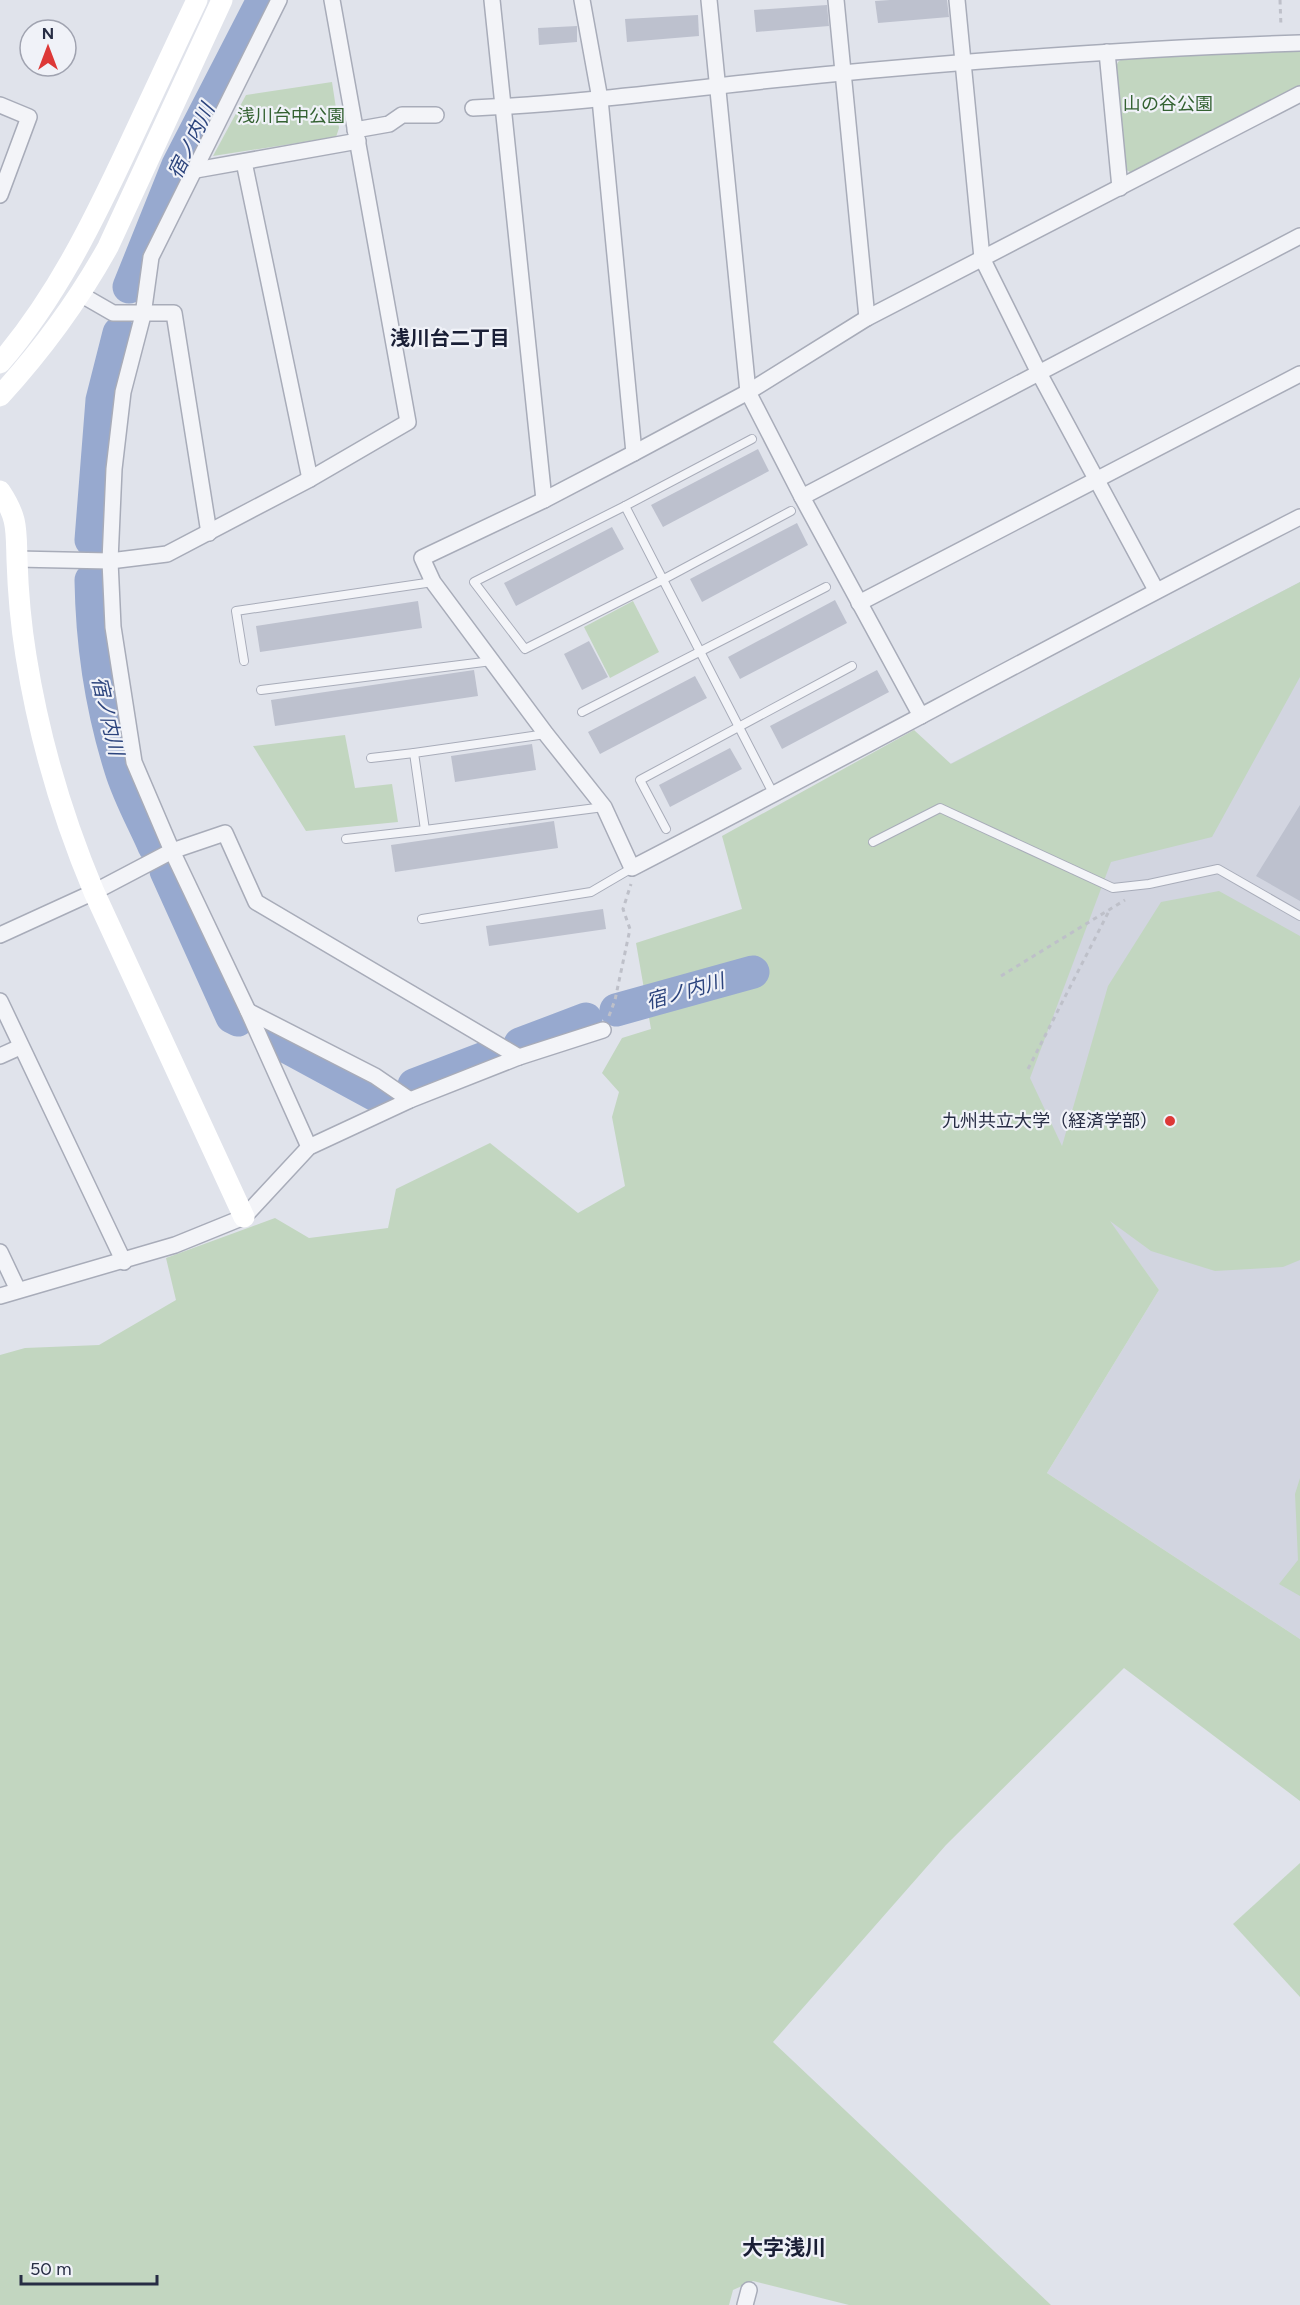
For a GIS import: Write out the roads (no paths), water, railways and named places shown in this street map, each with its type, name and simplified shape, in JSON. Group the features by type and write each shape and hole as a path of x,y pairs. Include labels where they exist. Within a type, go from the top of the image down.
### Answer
{"street":[{"path":"0,363 20,340 64,275 98,212 197,0"},
{"path":"0,396 31,361 80,294 108,247 222,0"},
{"path":"279,0 152,257 143,315 123,392 114,469 110,561 113,627 134,762 172,851 309,1147"},
{"path":"17,559 110,561 167,554 310,479 408,422 332,0"},
{"path":"492,0 505,107 544,500"},
{"path":"582,0 600,99 634,453"},
{"path":"709,0 748,392 802,497 921,716"},
{"path":"836,0 867,318"},
{"path":"957,0 982,258 1039,373 1156,590"},
{"path":"473,108 600,99 717,85 963,63 1107,52 1300,43"},
{"path":"1107,52 1120,188"},
{"path":"1300,96 867,318 748,392 634,453 544,500 422,558 433,582 546,734 604,807 632,868 774,795 1156,590 1300,517"},
{"path":"0,105 29,117 0,195"},
{"path":"196,170 244,162 356,135 389,124 402,115 436,115"},
{"path":"244,162 310,479"},
{"path":"802,497 1300,236"},
{"path":"80,294 113,313 143,315 174,313 209,533"},
{"path":"859,603 1300,374"},
{"path":"0,491 11,507 9,538 17,559 26,654 41,736 71,837 94,892 244,1217"},
{"path":"0,935 94,892 172,851 225,833 256,902 519,1057"},
{"path":"0,1001 124,1262"},
{"path":"248,1011 375,1077 410,1100"},
{"path":"0,1296 124,1262 175,1245 244,1217 309,1147 410,1100 519,1057 603,1030"},
{"path":"0,1056 20,1047"},
{"path":"0,1252 18,1290"}],"lane":[{"path":"752,438 625,506 474,582 525,649 664,579 791,511"},
{"path":"625,506 774,795"},
{"path":"244,660 236,611 433,582"},
{"path":"582,712 702,653 826,587"},
{"path":"261,690 493,661"},
{"path":"666,829 640,780 852,666"},
{"path":"371,758 546,734"},
{"path":"414,753 425,830"},
{"path":"346,839 604,807"},
{"path":"873,842 940,808 1113,888 1149,884 1218,869 1300,916"},
{"path":"422,919 591,892 632,868"}],"waterway":[{"name":"宿ノ内川","path":"129,287 178,165 263,0"},
{"name":"宿ノ内川","path":"91,540 102,400 119,333"},
{"name":"宿ノ内川","path":"91,580 93,628 108,723 124,780 154,846"},
{"name":"宿ノ内川","path":"166,871 232,1017 238,1020"},
{"name":"宿ノ内川","path":"616,1010 753,972"},
{"name":"宿ノ内川","path":"520,1044 586,1019"},
{"name":"宿ノ内川","path":"274,1040 381,1098"},
{"name":"宿ノ内川","path":"414,1085 490,1056"}],"place":[{"name":"九州共立大学（経済学部）","path":"1170,1121"}],"district":[{"name":"浅川台二丁目","path":"450,338"},
{"name":"大字浅川","path":"784,2247"}],"park label":[{"name":"山の谷公園","path":"1168,104"},
{"name":"浅川台中公園","path":"291,116"}]}
